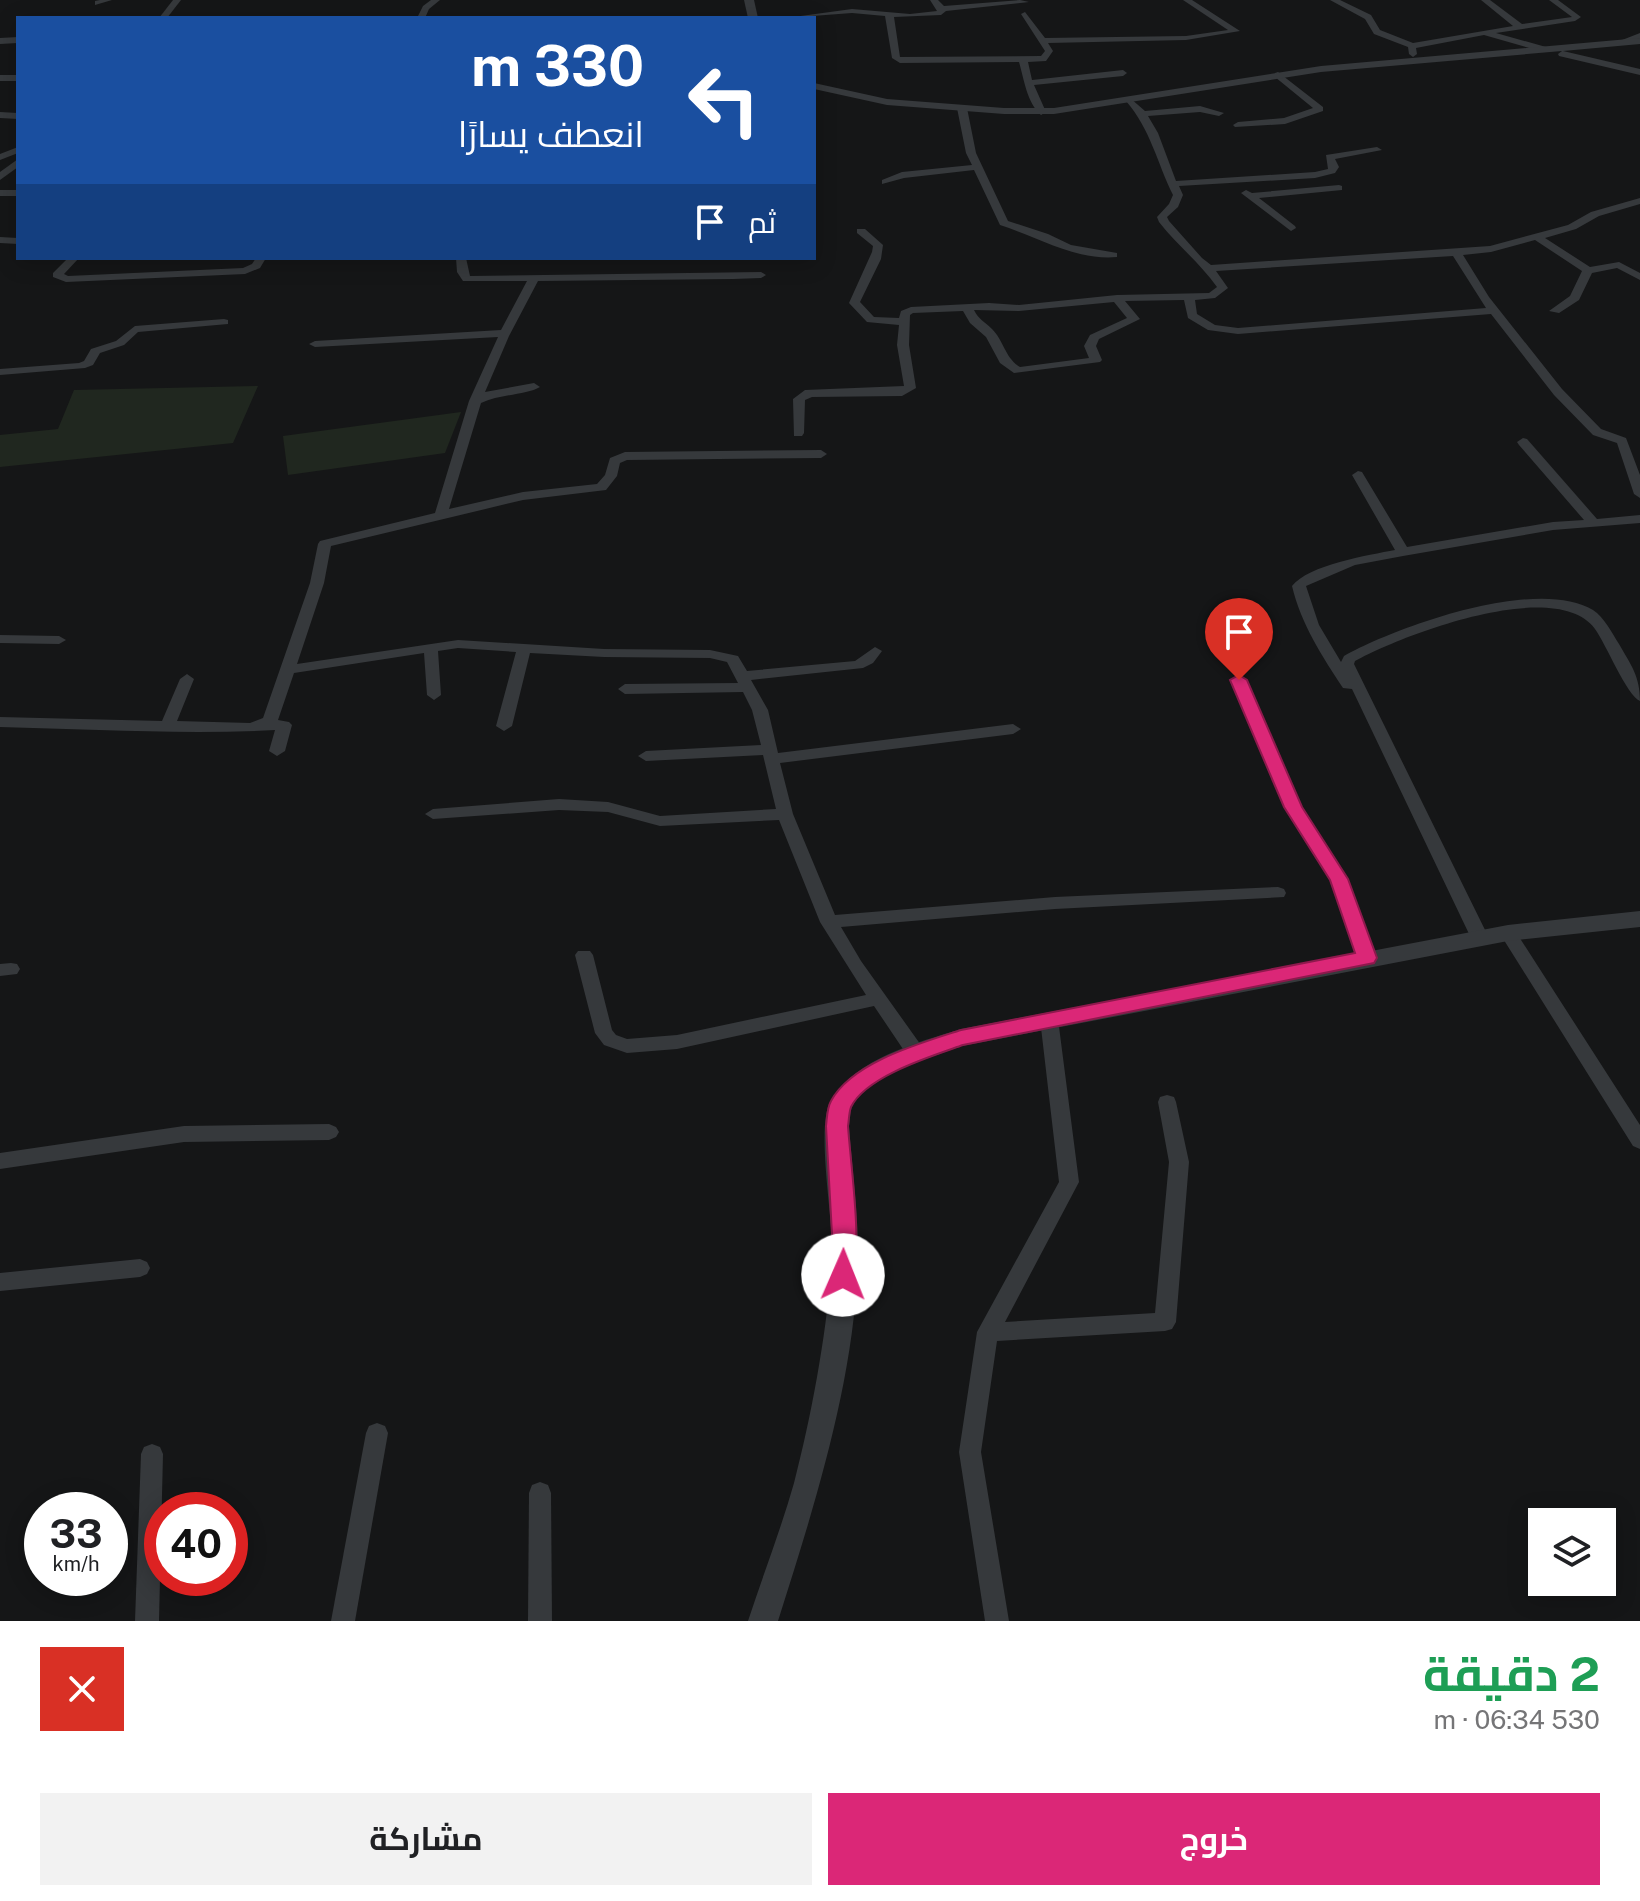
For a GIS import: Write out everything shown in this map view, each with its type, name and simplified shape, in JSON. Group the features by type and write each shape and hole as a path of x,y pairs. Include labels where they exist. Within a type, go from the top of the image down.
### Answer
{"street":[{"path":"98,3 108,0"},
{"path":"165,16 177,0"},
{"path":"422,16 436,0"},
{"path":"934,0 942,9"},
{"path":"1043,41 1186,38 1236,31 1187,0"},
{"path":"1334,0 1368,17 1377,32 1412,46 1577,17 1553,0"},
{"path":"1485,0 1519,26"},
{"path":"808,16 852,11 936,15 942,9 1025,2"},
{"path":"889,14 896,58 900,60 1047,57 1049,51 1025,14"},
{"path":"1482,32 1640,72"},
{"path":"1621,42 1640,35"},
{"path":"816,87 855,97 1041,112 1130,101 1278,75 1640,41"},
{"path":"1411,61 1412,46"},
{"path":"1023,59 1041,112"},
{"path":"1029,83 1123,73"},
{"path":"1238,125 1285,121 1320,109 1278,75"},
{"path":"798,433 799,399 809,393 902,392 910,388 903,322 905,313 920,307 1019,308 1117,298 1189,298 1221,293 1223,288 1209,268 1164,222 1165,212 1178,198 1144,114 1130,101"},
{"path":"962,108 965,132 1004,223 1044,236 1068,248 1113,255"},
{"path":"1144,114 1200,109 1219,113"},
{"path":"1171,184 1327,173 1334,167 1329,157 1377,150"},
{"path":"0,177 16,164"},
{"path":"885,182 902,175 978,167"},
{"path":"1232,182 1291,228"},
{"path":"1250,196 1339,188"},
{"path":"1209,268 1491,249 1572,227 1595,214 1640,201"},
{"path":"861,231 878,245 879,252 856,293 854,303 871,320 903,322"},
{"path":"1535,236 1588,270 1619,265 1640,277"},
{"path":"1456,253 1493,311 1558,392 1597,432 1622,441 1640,494"},
{"path":"72,260 57,275 80,279 245,271 256,266 260,260"},
{"path":"461,260 462,272 467,279 534,278 586,271 694,278 761,275"},
{"path":"1555,311 1575,298 1588,270"},
{"path":"441,515 461,434 504,333 534,278"},
{"path":"967,307 970,318 990,333 1007,365 1018,371 1096,360 1090,346 1094,337 1134,319 1117,298"},
{"path":"1189,298 1192,316 1212,328 1225,331 1493,311"},
{"path":"0,372 81,366 89,363 95,351 120,343 135,329 224,322"},
{"path":"315,344 504,333"},
{"path":"475,401 494,392 534,387"},
{"path":"1523,442 1593,522"},
{"path":"263,726 272,717 290,669 317,583 325,544 333,540 400,527 523,496 601,487 611,476 614,461 625,456 821,454"},
{"path":"1358,475 1373,495 1383,521 1403,552"},
{"path":"1378,722 1359,702 1328,654 1299,586 1303,581 1352,562 1403,552 1593,522 1640,519"},
{"path":"1480,938 1378,722 1347,664 1349,659 1436,622 1479,611 1541,603 1566,604 1592,616 1640,696"},
{"path":"0,639 59,640"},
{"path":"290,669 458,644 723,656 733,659 760,710 785,814 829,922 877,999 916,1053"},
{"path":"431,647 434,695"},
{"path":"504,726 524,648"},
{"path":"625,689 747,682 858,665 868,660 875,651"},
{"path":"167,727 187,679"},
{"path":"1239,680 1293,807 1339,879 1367,958"},
{"path":"0,722 167,727 284,725 277,751"},
{"path":"646,756 769,755 1013,729"},
{"path":"433,814 586,806 611,808 645,820 660,821 785,814"},
{"path":"829,922 1055,903 1278,893"},
{"path":"763,1621 808,1482 840,1319 845,1252 837,1126 840,1105 859,1081 916,1053 961,1038 1049,1019 1508,933 1640,919"},
{"path":"1508,933 1640,1141"},
{"path":"584,955 604,1033 610,1040 627,1046 677,1042 877,999"},
{"path":"997,1621 970,1452 988,1332 1069,1182 1049,1019"},
{"path":"988,1332 1165,1322 1179,1162 1167,1102"},
{"path":"0,1161 184,1134 329,1132"},
{"path":"0,1282 140,1268"},
{"path":"343,1621 377,1433"},
{"path":"147,1621 152,1454"},
{"path":"540,1493 540,1621"}],"shaded area":[{"path":"258,386 233,443 0,467 0,435 58,429 74,390"},
{"path":"461,412 445,453 288,475 283,436"}],"route":[{"path":"843,1275 845,1252 837,1126 840,1105 859,1081 916,1053 961,1038 1367,958 1339,879 1293,807 1239,680"}]}
